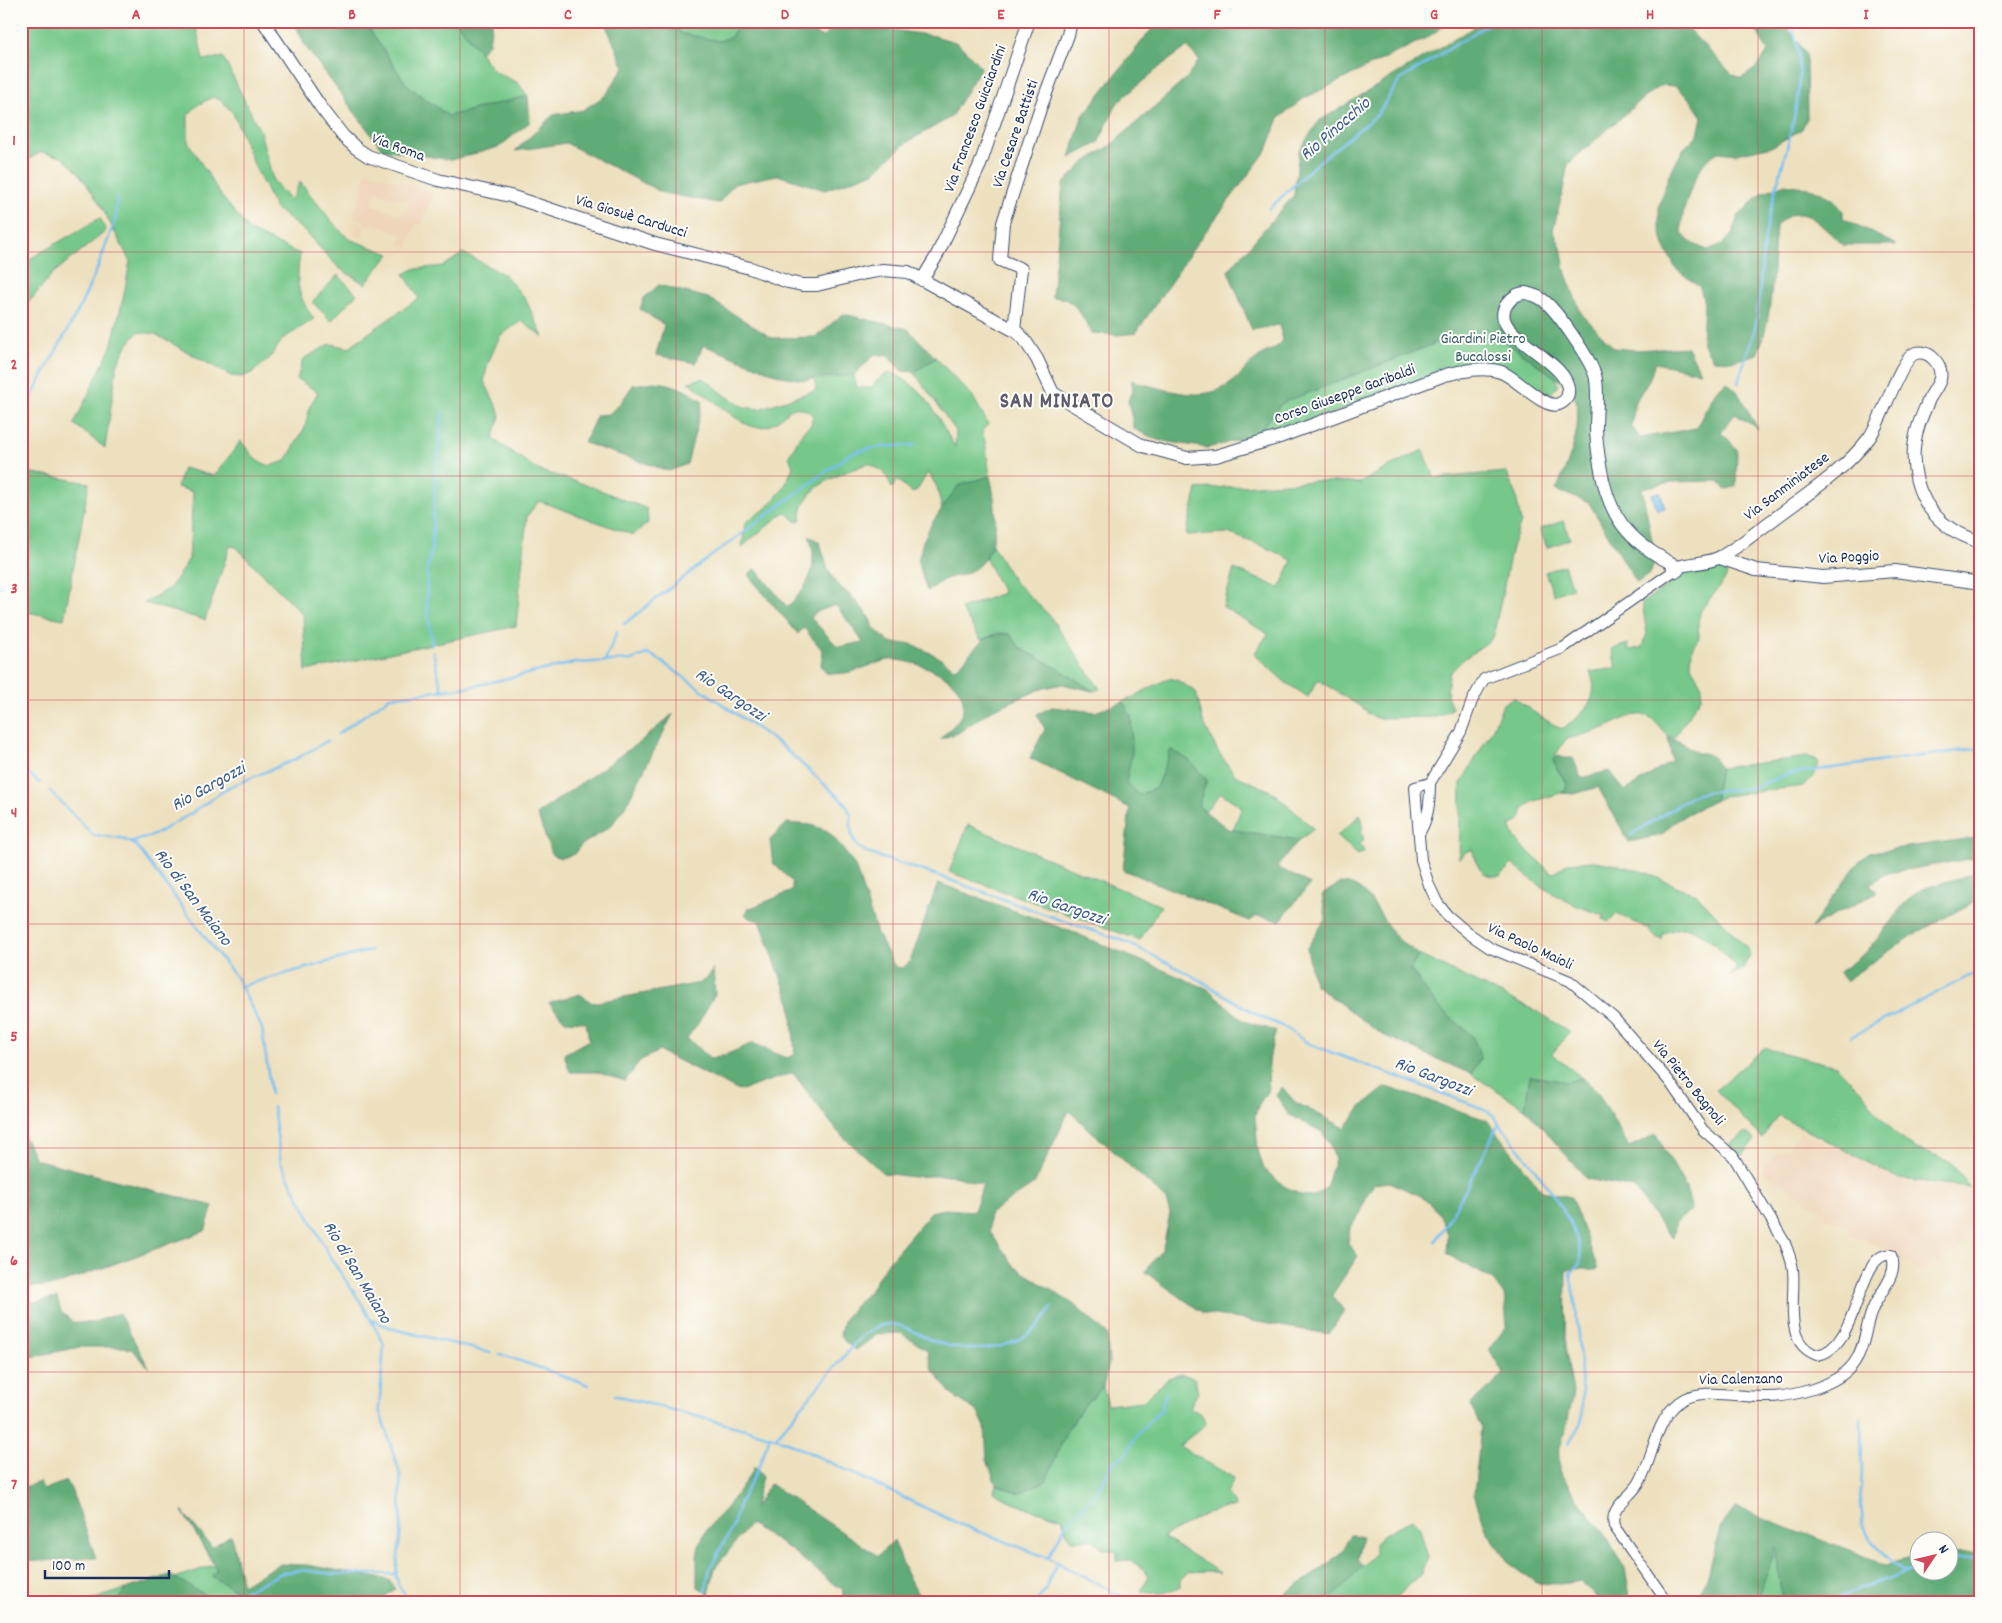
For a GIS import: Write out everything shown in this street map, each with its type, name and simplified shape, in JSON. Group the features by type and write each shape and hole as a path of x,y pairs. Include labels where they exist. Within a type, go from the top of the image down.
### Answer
{"main road":[{"name":"Via Roma","path":"263,21 331,121 343,136 368,156 438,180 489,190 525,201"},
{"name":"Via Francesco Guicciardini","path":"922,280 936,257 980,165 1029,21"},
{"name":"Via Cesare Battisti","path":"1014,330 1021,269 1000,260 1003,223 1040,109 1068,35 1071,21"},
{"name":"Via Giosuè Carducci","path":"525,201 655,244 728,262 802,285 816,285 865,273 893,270 908,272 1014,330"},
{"name":"Corso Giuseppe Garibaldi","path":"1014,330 1024,339 1053,394 1144,446 1187,458 1216,456 1280,437 1445,376 1468,370 1502,372 1515,379 1539,398 1557,405 1565,400 1568,395 1568,387 1564,377 1547,360 1516,337 1504,321 1503,310 1507,303 1515,296 1525,293 1541,298 1556,313 1574,337 1595,376 1596,432 1604,488 1611,507 1632,535 1652,554 1676,567"},
{"name":"Via Sanminiatese","path":"1676,567 1720,558 1807,496 1840,468 1870,438 1882,416 1906,361 1912,354 1919,353 1933,358 1938,364 1941,374 1940,381 1929,400 1916,434 1913,457 1916,481 1926,503 1940,520 1952,530 1981,543"},
{"name":"Via Poggio","path":"1720,558 1756,570 1823,577 1895,571 1981,583"}],"street":[{"path":"1420,832 1430,803 1430,783 1461,732 1472,701 1484,679 1563,648 1676,567"},
{"name":"Via Paolo Maioli","path":"1430,783 1415,787 1417,822 1420,832 1421,860 1429,886 1437,902 1468,933 1490,948 1564,979 1578,987 1622,1027"},
{"name":"Via Pietro Bagnoli","path":"1622,1027 1669,1081 1703,1130 1733,1156 1787,1249 1793,1269 1794,1327 1804,1348 1817,1355 1830,1351 1837,1344 1851,1318 1872,1265 1878,1257 1884,1254 1891,1255"},
{"name":"Via Calenzano","path":"1667,1602 1614,1526 1612,1520 1614,1512 1639,1483 1654,1441 1664,1421 1678,1403 1690,1396 1762,1397 1788,1394 1831,1382 1842,1375 1853,1365 1861,1351 1873,1308 1893,1268 1894,1261 1891,1255"}],"shaded area":[{"path":"367,171 433,192 422,225 416,223 408,248 399,245 402,234 370,224 366,224 362,238 353,235 357,224 364,226 365,221 353,217","holes":["377,192 408,202 403,216 372,205"]},
{"path":"1801,1132 1846,1152 1901,1182 1966,1187 1979,1204 1971,1227 1957,1251 1921,1271 1873,1243 1849,1236 1849,1226 1824,1218 1825,1213 1761,1170 1777,1152 1780,1154 1784,1149 1786,1150"}],"green space":[{"path":"29,21 195,21 203,60 223,57 260,131 273,180 289,200 300,182 334,224 349,239 390,254 365,284 339,268 304,231 275,208 254,165 233,113 222,101 213,97 199,104 188,115 188,142 222,197 250,231 300,254 299,288 304,302 314,319 283,339 269,359 252,373 242,377 231,376 155,334 138,332 127,345 117,365 105,448 74,424 111,347 130,261 100,204 79,173 62,157 41,152 21,164 21,28"},
{"path":"294,21 364,21 406,84 448,116 528,96 530,122 499,147 451,160 382,149 305,46"},
{"path":"364,21 456,21 494,71 518,83 528,96 448,116 406,84"},
{"path":"456,21 492,21 489,43 480,53"},
{"path":"604,21 676,21 680,33 719,41 731,37 740,21 793,21 795,25 823,37 842,23 935,36 958,43 981,67 951,117 906,143 874,172 825,190 777,175 734,184 719,203 663,193 566,143 515,151 553,115 583,110 606,95 624,67"},
{"path":"676,21 740,21 731,37 719,41 679,33"},
{"path":"1158,21 1451,21 1428,37 1303,99 1279,118 1267,150 1197,243 1136,333 1118,335 1092,333 1081,314 1072,304 1066,300 1052,297 1063,184 1084,163 1110,146 1187,78 1199,60 1187,47 1161,66 1118,102 1098,143 1070,158 1082,117"},
{"path":"1484,21 1680,21 1733,75 1741,78 1757,67 1768,51 1751,21 1783,21 1806,54 1807,118 1802,129 1773,146 1736,154 1718,152 1708,159 1701,168 1688,197 1682,219 1683,234 1691,242 1708,250 1724,243 1733,233 1738,216 1762,193 1785,184 1813,189 1832,198 1843,211 1843,218 1896,245 1843,245 1811,218 1795,214 1786,218 1776,226 1767,325 1757,354 1734,361 1713,360 1702,342 1704,303 1700,287 1676,269 1664,246 1659,225 1659,206 1668,177 1684,148 1698,134 1702,117 1690,99 1675,86 1663,85 1648,94 1568,164 1553,230 1561,247 1566,274 1581,313 1614,348 1635,350 1688,347 1700,372 1655,363 1650,378 1636,401 1631,426 1640,438 1696,428 1716,391 1727,382 1737,391 1758,429 1735,414 1721,432 1737,449 1736,486 1725,490 1719,481 1672,482 1642,488 1656,562 1648,575 1637,583 1589,503 1556,490 1570,457 1576,432 1578,420 1575,397 1562,382 1487,329 1444,340 1282,403 1256,435 1208,448 1157,440 1134,429 1128,400 1133,392 1132,380 1137,383 1184,393 1196,394 1219,390 1238,378 1258,357 1275,348 1283,340 1279,325 1252,330 1228,271 1294,195 1299,151 1319,121"},
{"path":"100,218 106,231 52,274 21,312 21,264"},
{"path":"463,253 505,275 526,300 543,337 521,321 500,336 488,363 484,381 500,416 493,439 538,470 590,486 647,509 648,523 633,535 539,501 527,516 516,626 306,671 303,615 236,547 230,546 205,620 144,603 171,587 189,559 193,492 177,487 183,468 214,476 241,441 256,460 270,466 286,461 305,427 310,406 318,392 297,379 303,359 330,344 350,348 419,298 404,274 414,269 444,266"},
{"path":"338,275 357,294 331,321 312,302"},
{"path":"659,285 708,298 772,338 816,337 843,314 908,329 936,358 914,372 902,371 888,356 875,354 854,375 803,380 781,376 703,345 696,363 656,355 664,325 640,309 644,298"},
{"name":"Giardini Pietro Bucalossi","path":"1487,329 1555,377 1558,385 1553,391 1550,394 1542,395 1472,365 1271,434 1256,435 1282,403 1444,340"},
{"path":"936,358 973,397 988,424 982,431 990,476 958,486 942,510 937,487 928,472 918,489 913,493 897,480 892,488 884,472 868,463 835,477 815,489 808,497 803,507 801,519 797,522 785,512 742,548 745,523 765,509 784,488 793,467 789,456 803,431 811,425 813,415 806,410 794,408 769,426 755,427 732,415 688,382 704,378 726,396 744,407 759,409 816,390 815,378 854,375 857,387 870,388 881,377 891,372 923,395 936,413 955,447 956,431 914,372"},
{"path":"654,382 674,386 703,401 687,464 669,471 584,443 597,415 609,414 622,401 633,385"},
{"path":"1423,450 1435,478 1506,472 1515,491 1521,522 1512,547 1493,638 1464,659 1449,674 1447,695 1452,709 1436,717 1377,718 1368,714 1366,710 1318,680 1308,697 1285,682 1254,654 1268,634 1223,607 1234,569 1280,588 1292,560 1228,533 1186,535 1197,489 1315,481 1360,483"},
{"path":"21,471 89,483 64,619 21,611"},
{"path":"990,476 994,501 995,529 988,554 980,564 969,572 943,580 927,591 918,562 923,541 932,523 958,486"},
{"path":"1563,521 1570,539 1547,548 1540,529"},
{"path":"809,535 820,543 828,569 836,583 853,598 868,615 874,628 890,643 911,644 937,656 954,668 959,666 975,647 986,638 1010,634 1020,648 1059,669 1093,691 1062,684 1041,689 990,711 958,733 940,739 962,713 963,701 959,690 951,681 926,667 913,663 889,660 845,673 826,673 821,665 823,651 804,628 798,634 748,575 755,568 787,607 807,583 812,566 812,546","holes":["836,605 863,642 838,647 811,618 816,612"]},
{"path":"992,545 1014,581 1049,615 1100,689 1093,691 1059,669 1020,648 1010,634 998,633 981,640 961,609 1003,593 985,557"},
{"path":"1710,564 1728,565 1726,578 1701,610 1698,621 1699,638 1692,648 1691,666 1702,686 1701,697 1674,738 1648,716 1638,715 1628,717 1599,730 1566,739 1553,759 1557,769 1567,783 1566,790 1534,801 1523,808 1521,819 1511,825 1515,837 1550,872 1555,873 1567,863 1594,861 1647,873 1697,895 1746,947 1750,955 1742,970 1729,976 1735,971 1736,966 1699,932 1685,928 1677,929 1663,934 1662,940 1654,936 1649,930 1650,926 1647,928 1617,914 1609,922 1603,919 1604,915 1566,901 1533,881 1512,864 1500,876 1493,876 1480,870 1472,849 1464,853 1459,859 1461,783 1492,730 1503,704 1514,697 1562,729 1583,712 1592,698 1594,690 1590,672 1616,668 1612,649 1628,644 1629,650 1641,648 1647,634 1642,603 1688,572"},
{"path":"1564,565 1572,588 1554,595 1545,572"},
{"path":"1169,678 1177,680 1196,692 1203,721 1217,750 1235,775 1273,792 1314,829 1299,840 1233,830 1242,807 1221,793 1205,811 1198,806 1207,780 1171,750 1156,788 1138,795 1125,782 1132,753 1131,715 1123,702"},
{"path":"1123,702 1131,715 1132,753 1126,782 1138,795 1156,788 1171,750 1189,760 1207,780 1198,806 1228,829 1299,840 1277,867 1310,884 1280,921 1257,916 1250,921 1123,870 1130,808 1030,758 1045,729 1037,714 1052,707 1095,712"},
{"path":"673,714 626,805 611,826 580,846 574,854 561,858 552,855 537,814 641,741"},
{"path":"1668,737 1683,743 1697,753 1705,753 1711,756 1720,768 1714,801 1687,814 1672,824 1662,835 1629,842 1598,787 1574,794 1561,793 1566,790 1567,783 1557,769 1553,759 1555,757 1573,758 1581,778 1609,771 1625,791 1672,761"},
{"path":"1807,757 1816,759 1819,763 1814,776 1803,786 1724,796 1714,801 1720,768"},
{"path":"1360,815 1363,823 1361,832 1364,840 1360,843 1364,852 1358,855 1337,836"},
{"path":"787,823 811,825 828,831 839,844 855,866 877,933 895,967 903,968 910,962 938,883 1075,933 1208,989 1244,1021 1276,1031 1268,1074 1269,1089 1259,1104 1255,1116 1258,1150 1264,1169 1284,1186 1301,1195 1314,1196 1326,1188 1335,1159 1330,1145 1322,1132 1288,1114 1276,1095 1282,1087 1295,1102 1345,1128 1362,1106 1386,1087 1487,1120 1542,1191 1571,1197 1598,1269 1566,1269 1565,1347 1573,1392 1568,1420 1559,1451 1559,1472 1604,1532 1625,1568 1631,1602 1600,1602 1581,1581 1560,1584 1536,1583 1509,1563 1487,1532 1474,1494 1481,1427 1470,1405 1504,1374 1489,1349 1507,1326 1504,1295 1493,1280 1447,1254 1448,1234 1439,1213 1421,1196 1389,1182 1374,1184 1365,1198 1361,1212 1350,1228 1348,1243 1358,1256 1332,1295 1344,1311 1329,1334 1203,1313 1145,1272 1163,1248 1170,1213 1165,1198 1069,1111 1034,1184 989,1214 990,1232 1015,1267 1073,1304 1107,1334 1109,1363 1103,1387 1086,1403 1067,1430 1046,1481 1018,1493 996,1484 987,1460 985,1427 978,1412 952,1395 932,1369 927,1350 901,1333 878,1334 856,1350 846,1343 840,1335 843,1321 856,1304 870,1291 885,1266 931,1212 944,1209 974,1211 983,1184 950,1175 913,1177 883,1173 838,1132 793,1073 739,1091 659,1051 641,1060 625,1081 597,1072 570,1072 564,1054 589,1040 586,1022 565,1021 549,1003 580,994 592,1003 700,983 708,977 713,969 715,994 699,1022 687,1038 711,1059 753,1043 786,1058 795,1055 791,1005 760,921 749,918 745,914 748,909 792,891 792,882 773,863 770,840"},
{"path":"968,825 1161,906 1140,940 949,872"},
{"path":"1981,837 1981,857 1888,873 1870,884 1877,892 1811,928 1860,860 1871,852"},
{"path":"1981,871 1981,898 1911,936 1845,981 1839,972 1868,951 1907,900 1922,889"},
{"path":"1340,883 1359,889 1367,895 1397,938 1419,955 1410,970 1440,1008 1467,1031 1475,1042 1480,1058 1471,1074 1381,1034 1314,984 1307,948 1326,918 1322,895"},
{"path":"1419,955 1540,1013 1570,1032 1552,1054 1582,1078 1567,1082 1530,1076 1525,1108 1471,1074 1480,1059 1475,1042 1436,1003 1410,969"},
{"path":"1764,1048 1836,1066 1864,1094 1876,1112 1901,1139 1916,1149 1950,1162 1970,1187 1899,1179 1778,1115 1762,1138 1716,1090"},
{"path":"1530,1076 1567,1082 1582,1078 1598,1093 1629,1147 1656,1134 1686,1188 1692,1210 1676,1222 1673,1238 1662,1227 1634,1188 1587,1179 1525,1108"},
{"path":"21,1130 35,1159 213,1206 205,1231 53,1286 21,1287"},
{"path":"1746,1132 1755,1140 1742,1155 1729,1145"},
{"path":"57,1298 61,1311 72,1322 91,1323 119,1313 149,1368 133,1350 124,1347 80,1347 21,1359 21,1299 34,1302"},
{"path":"1182,1374 1195,1379 1198,1392 1190,1407 1202,1415 1206,1424 1179,1446 1234,1478 1227,1493 1235,1506 1209,1512 1163,1537 1220,1573 1206,1571 1188,1572 1180,1580 1180,1587 1176,1589 1161,1593 1141,1591 1149,1576 1145,1570 1130,1560 1117,1561 1117,1552 1101,1548 1094,1540 1071,1540 1062,1518 1018,1505 994,1491 996,1484 1018,1493 1046,1481 1067,1430 1086,1403 1103,1387 1108,1405 1143,1401 1168,1378"},
{"path":"754,1466 762,1476 754,1509 770,1484 878,1556 894,1540 906,1573 922,1601 932,1594 949,1602 842,1602 843,1589 836,1586 791,1550 750,1524 715,1568 709,1595 697,1586 697,1556 700,1542 708,1528 726,1508 753,1471"},
{"path":"66,1481 71,1489 96,1558 21,1562 21,1488 40,1482 43,1490"},
{"path":"1736,1507 1885,1565 1910,1558 1910,1580 1960,1580 1960,1553 1981,1552 1981,1602 1782,1602 1776,1548 1760,1593 1760,1602 1697,1602 1708,1575 1720,1528"},
{"path":"182,1511 212,1547 231,1535 242,1585 279,1564 307,1565 389,1580 395,1589 378,1602 256,1602 211,1576 217,1570"},
{"path":"1412,1519 1420,1528 1428,1558 1420,1575 1409,1584 1394,1602 1320,1602 1330,1598 1375,1553 1375,1544 1384,1534"},
{"path":"1351,1534 1362,1537 1357,1558 1362,1566 1343,1587 1331,1597 1319,1602 1279,1602 1282,1596 1319,1571 1343,1551"},
{"path":"1776,1546 1782,1602 1760,1602 1760,1593"},
{"path":"214,1565 217,1570 212,1576 256,1602 217,1602 175,1578"},
{"path":"170,1575 217,1602 117,1602 126,1589"},
{"path":"126,1589 117,1602 85,1602"}],"water":[{"path":"1660,492 1665,508 1657,510 1652,494"}],"waterway":[{"name":"Rio Pinocchio","path":"1269,209 1315,165 1377,115 1400,80 1493,21"},
{"path":"1738,383 1756,326 1766,234 1773,199 1794,121 1798,94 1800,68 1797,43 1789,21"},
{"path":"21,430 33,395 79,309 97,269 116,218 117,196"},
{"path":"432,645 427,606 427,570 432,548 435,476 443,411"},
{"path":"624,624 706,560 850,454 874,448 915,445"},
{"path":"605,661 617,632"},
{"path":"433,652 442,691"},
{"name":"Rio Gargozzi","path":"338,734 390,697 470,687 574,663 631,660 647,654 655,657 782,746 845,803 851,815 853,839 858,847 870,854 1124,941 1191,975 1261,1017 1284,1027 1309,1044 1476,1106 1492,1114 1531,1163 1559,1204 1571,1224 1578,1242 1581,1260 1570,1273 1576,1308 1582,1389 1582,1420 1569,1444"},
{"name":"Rio Gargozzi","path":"132,842 154,835 190,814 229,787 296,759 327,741"},
{"path":"1631,835 1694,795 1752,788 1788,774 1981,748"},
{"name":"Rio di San Maiano","path":"21,768 40,783"},
{"name":"Rio di San Maiano","path":"50,791 93,835 121,838 136,845 236,977 262,1028 271,1094"},
{"path":"241,986 371,950"},
{"path":"1851,1037 1971,975 1981,974"},
{"name":"Rio di San Maiano","path":"273,1107 281,1163 331,1259 362,1304 384,1344 379,1409 400,1474 401,1528 396,1574 398,1584 409,1602"},
{"path":"1435,1241 1477,1169 1499,1123"},
{"path":"775,1438 856,1342 877,1327 887,1324 897,1325 944,1345 958,1348 985,1349 1012,1342 1025,1336 1038,1326 1052,1307"},
{"path":"372,1320 394,1329 491,1353"},
{"path":"500,1354 589,1385"},
{"path":"1048,1558 1067,1523 1097,1492 1111,1464 1127,1453 1137,1434 1161,1410 1166,1393"},
{"path":"615,1395 785,1441 959,1524 1048,1558 1133,1602"},
{"path":"1861,1417 1862,1472 1860,1505 1862,1524 1871,1541 1903,1571"},
{"path":"705,1592 710,1568 732,1528 740,1502 757,1471 770,1436"},
{"path":"1960,1559 1981,1558"},
{"path":"1037,1602 1045,1590 1057,1562"},
{"path":"222,1602 282,1573 299,1570 334,1574 395,1574"},
{"path":"1827,1602 1910,1570"}],"district":[{"name":"SAN MINIATO","path":"1057,403"}]}
